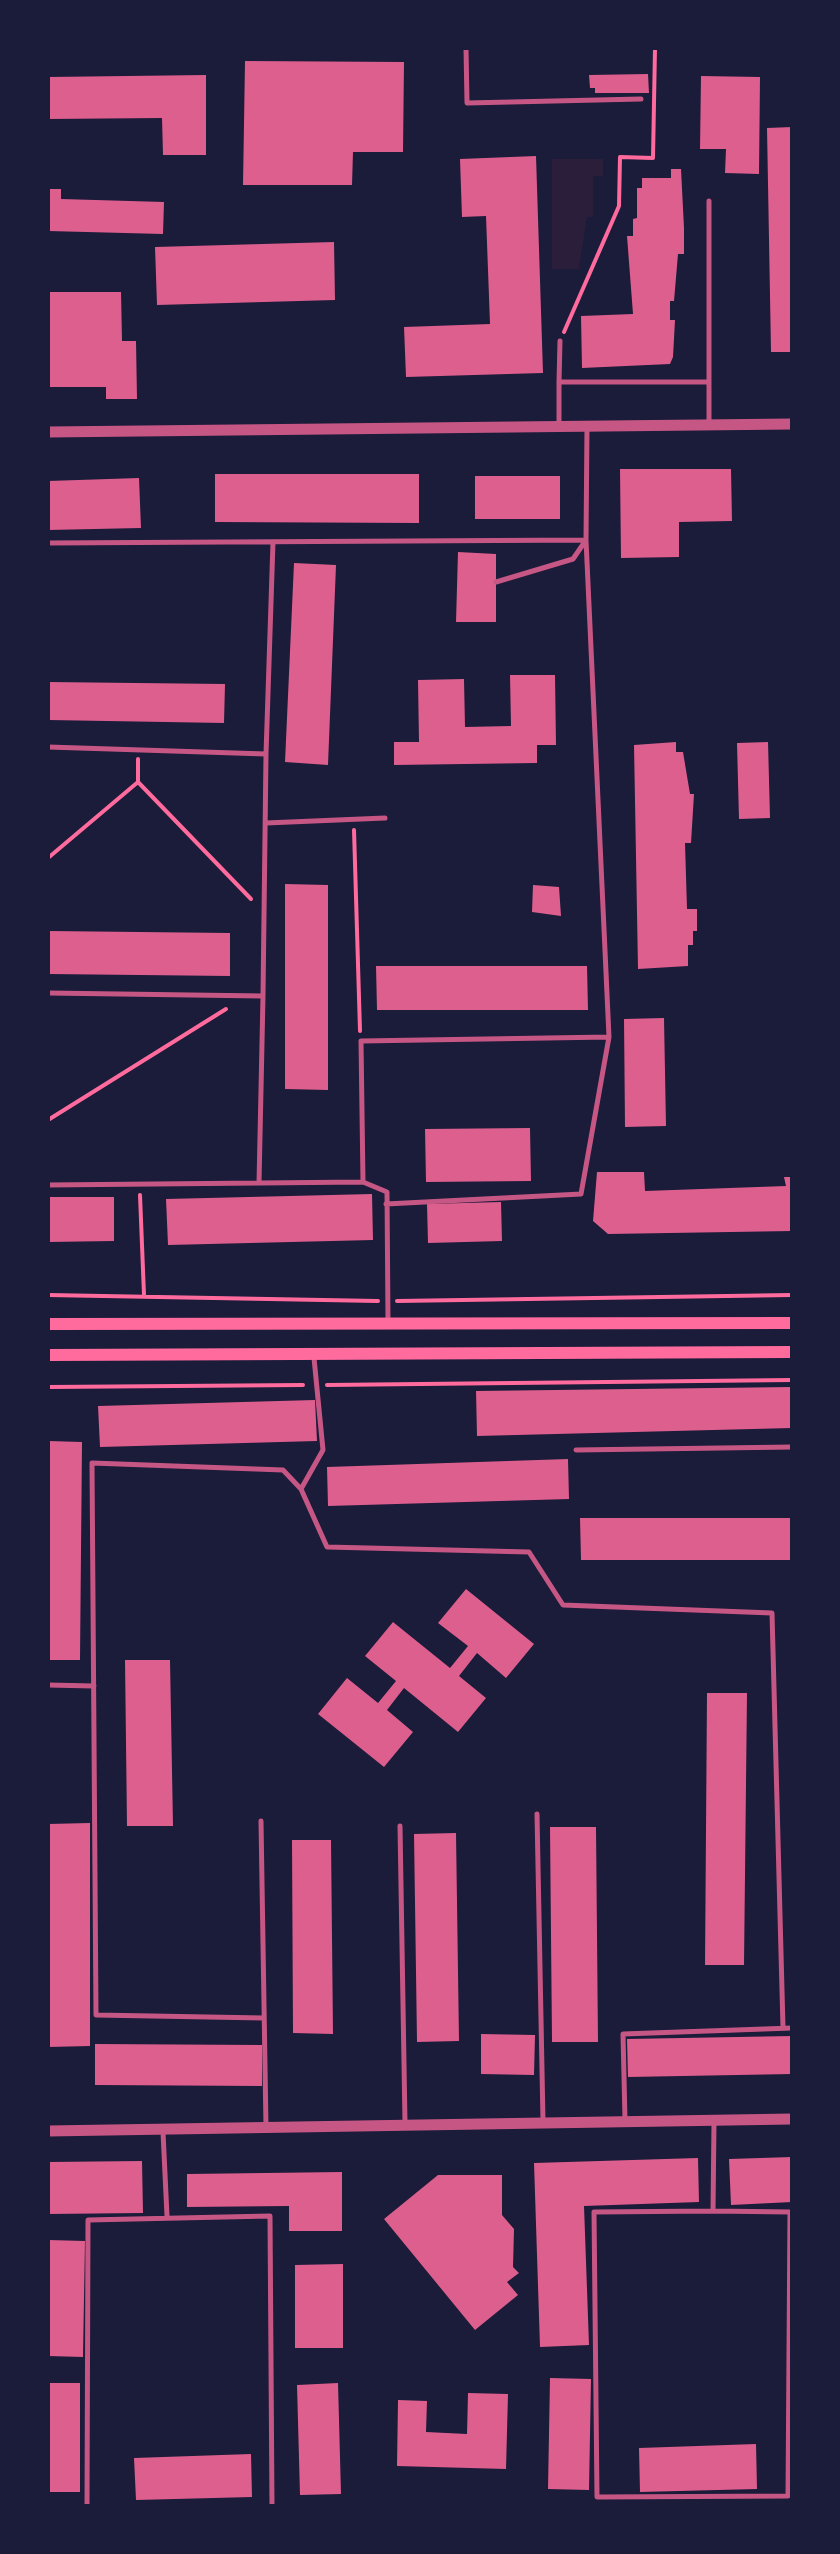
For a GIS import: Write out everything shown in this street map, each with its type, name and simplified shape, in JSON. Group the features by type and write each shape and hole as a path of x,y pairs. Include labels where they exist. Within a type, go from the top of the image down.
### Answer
{"main road":[{"path":"48,1324 792,1323"},
{"path":"48,1355 792,1352"}],"street":[{"path":"48,432 792,424"},
{"path":"48,2131 792,2119"}],"lane":[{"path":"466,48 468,102 641,99"},
{"path":"709,201 709,425"},
{"path":"560,342 560,428"},
{"path":"560,382 709,382"},
{"path":"386,1204 581,1194 609,1037 586,540 586,427"},
{"path":"48,543 586,540"},
{"path":"496,582 572,559 586,540"},
{"path":"259,1183 273,542"},
{"path":"48,747 266,754"},
{"path":"266,824 385,818"},
{"path":"48,993 263,996"},
{"path":"363,1182 361,1040 609,1037"},
{"path":"48,1185 363,1182 387,1192 388,1325"},
{"path":"301,1488 323,1450 314,1354"},
{"path":"576,1450 792,1447"},
{"path":"264,2018 96,2015 92,1463 283,1470 301,1488 327,1547 529,1552 563,1605 772,1613 783,2028"},
{"path":"48,1685 94,1686"},
{"path":"537,1814 543,2122"},
{"path":"261,1821 266,2127"},
{"path":"400,1826 405,2124"},
{"path":"625,2120 622,2034 792,2028"},
{"path":"713,2211 714,2119"},
{"path":"163,2129 167,2216"},
{"path":"713,2211 790,2212 788,2496 598,2496 594,2212 713,2211"},
{"path":"87,2506 88,2220 167,2216 270,2216 272,2506"}],"path":[{"path":"560,342 619,206 620,157 653,158 654,48"},
{"path":"139,750 138,782 265,914"},
{"path":"48,858 138,782"},
{"path":"354,820 361,1040"},
{"path":"48,1120 247,996"},
{"path":"140,1184 144,1295"},
{"path":"48,1295 389,1301 792,1295"},
{"path":"48,1388 792,1380"}],"shaded area":[{"path":"552,159 603,159 603,176 593,176 593,217 587,217 579,269 552,269"}],"building":[{"path":"245,61 404,62 403,152 353,152 352,185 243,185"},
{"path":"648,74 649,93 595,93 595,88 590,88 589,75"},
{"path":"206,75 206,155 163,155 162,118 48,119 48,77"},
{"path":"701,76 760,77 759,174 725,173 726,149 700,149"},
{"path":"792,127 792,352 771,352 767,128"},
{"path":"536,156 543,373 406,377 404,327 490,324 486,216 462,217 460,159"},
{"path":"671,169 681,169 684,254 678,254 674,301 670,301 670,320 675,320 670,364 582,368 581,316 633,314 627,236 633,236 633,219 637,218 637,188 642,188 642,178 671,178"},
{"path":"48,189 61,189 61,199 164,202 163,234 48,231"},
{"path":"334,242 335,300 157,305 155,247"},
{"path":"48,292 121,292 122,341 136,341 137,399 106,399 106,387 48,387"},
{"path":"620,469 731,469 732,521 679,522 679,557 621,558"},
{"path":"215,474 419,474 419,523 215,522"},
{"path":"475,476 560,476 560,519 475,519"},
{"path":"139,478 141,528 48,530 48,481"},
{"path":"458,552 496,554 496,622 456,622"},
{"path":"294,563 336,565 328,765 285,762"},
{"path":"510,675 555,675 556,745 537,745 537,763 394,765 394,742 419,742 418,680 464,679 465,727 511,726"},
{"path":"48,682 225,684 224,723 48,720"},
{"path":"676,742 676,752 683,752 690,794 694,794 691,843 685,843 687,909 697,909 697,931 693,931 693,945 688,945 688,966 638,969 634,745"},
{"path":"768,742 770,818 739,819 737,743"},
{"path":"285,884 328,885 328,1090 285,1089"},
{"path":"533,885 559,887 561,916 532,912"},
{"path":"48,931 230,933 230,976 48,974"},
{"path":"376,966 587,966 588,1010 377,1010"},
{"path":"664,1018 666,1126 625,1127 624,1019"},
{"path":"530,1128 531,1181 426,1182 425,1129"},
{"path":"597,1172 644,1172 645,1191 786,1186 784,1177 792,1177 792,1231 608,1234 593,1221"},
{"path":"372,1194 373,1240 168,1245 166,1199"},
{"path":"48,1197 114,1197 114,1241 48,1242"},
{"path":"501,1202 502,1241 428,1243 427,1204"},
{"path":"792,1387 792,1428 477,1436 476,1391"},
{"path":"315,1400 317,1441 100,1447 98,1406"},
{"path":"48,1441 82,1442 80,1660 48,1660"},
{"path":"568,1459 569,1499 328,1506 327,1467"},
{"path":"580,1518 792,1518 792,1560 581,1560"},
{"path":"466,1589 534,1644 506,1678 477,1653 459,1676 486,1698 458,1732 404,1688 387,1710 413,1732 384,1767 318,1714 347,1678 378,1703 396,1681 365,1656 393,1622 450,1668 468,1646 438,1623"},
{"path":"125,1660 170,1660 173,1826 127,1826"},
{"path":"707,1693 747,1693 744,1965 705,1965"},
{"path":"90,1823 90,2046 48,2047 48,1824"},
{"path":"550,1827 596,1827 598,2042 552,2042"},
{"path":"456,1833 459,2041 417,2042 414,1834"},
{"path":"292,1840 331,1840 333,2034 293,2033"},
{"path":"481,2034 535,2035 534,2075 481,2074"},
{"path":"792,2036 792,2074 628,2077 627,2039"},
{"path":"95,2044 262,2045 262,2086 95,2085"},
{"path":"792,2157 792,2202 731,2205 729,2159"},
{"path":"698,2158 699,2202 584,2206 589,2345 540,2347 534,2163"},
{"path":"142,2161 143,2213 48,2214 48,2162"},
{"path":"342,2172 342,2231 289,2231 289,2206 187,2207 187,2174"},
{"path":"438,2175 502,2175 502,2215 514,2229 513,2267 519,2273 507,2282 518,2295 475,2330 384,2219"},
{"path":"48,2240 85,2241 83,2357 48,2356"},
{"path":"343,2264 343,2348 295,2348 295,2265"},
{"path":"550,2378 591,2379 589,2490 548,2489"},
{"path":"48,2383 80,2383 80,2492 48,2492"},
{"path":"338,2383 341,2494 300,2495 297,2385"},
{"path":"468,2393 508,2394 506,2469 397,2466 398,2400 427,2401 426,2432 467,2434"},
{"path":"756,2444 757,2489 640,2492 639,2448"},
{"path":"251,2454 252,2497 136,2500 134,2458"}]}
